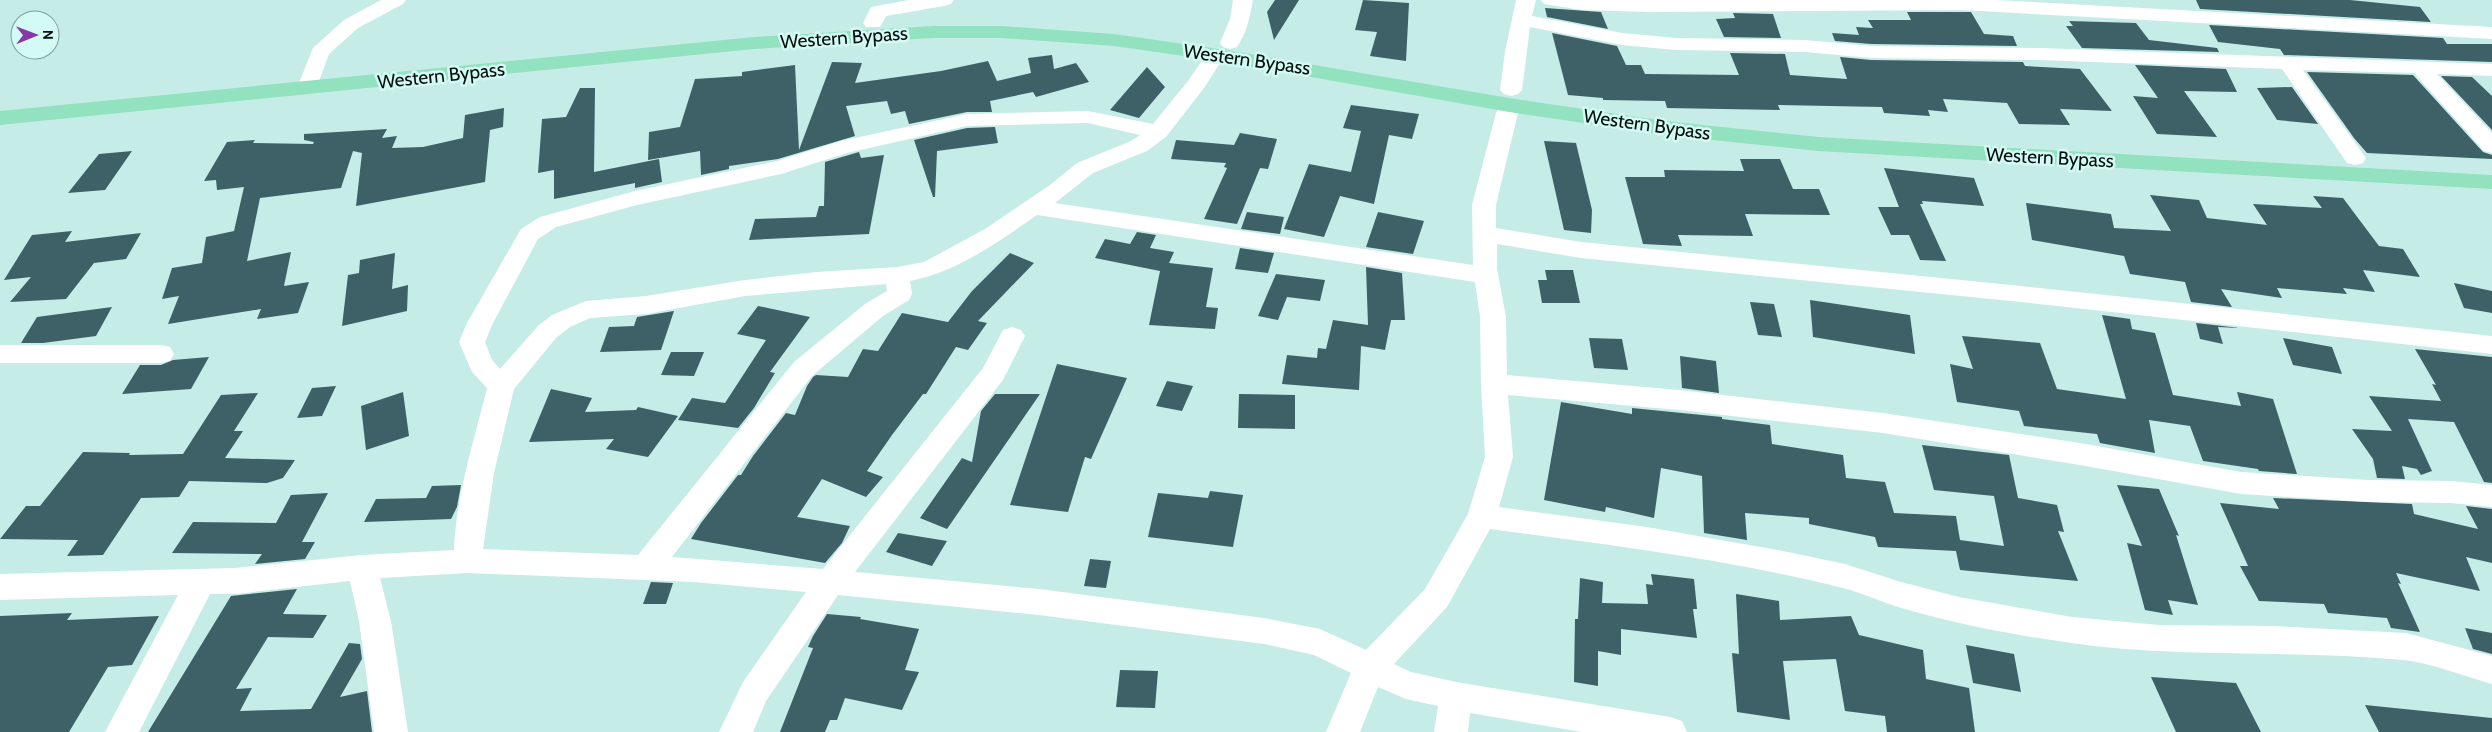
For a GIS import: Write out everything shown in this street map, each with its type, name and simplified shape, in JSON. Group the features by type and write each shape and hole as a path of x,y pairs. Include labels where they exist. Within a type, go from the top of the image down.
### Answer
{"main road":[{"name":"Western Bypass","path":"0,118 754,43 933,32 1000,32 1114,40 1226,56 1508,105 1664,128 1818,144 2492,182"}],"street":[{"path":"308,88 320,52 351,24 396,0"},
{"path":"873,22 878,10 944,0"},
{"path":"1230,43 1240,19 1243,0"},
{"path":"1343,732 1369,668 1436,598 1482,516 1499,457 1494,384 1493,317 1486,275 1484,206 1509,102 1515,52 1526,0"},
{"path":"1551,0 1582,4 1648,6 1970,5 2225,9 2492,33"},
{"path":"1522,20 1622,39 1676,44 1805,46 1871,52 2039,54 2492,70"},
{"path":"468,561 469,534 480,473 501,386 547,332 561,321 586,310 646,305 754,287 817,280 897,276 930,269 993,234 1085,168 1139,146 1158,132 1197,84 1210,63"},
{"path":"2289,64 2355,158"},
{"path":"2420,68 2492,146"},
{"path":"501,386 481,365 472,342 480,322 529,234 548,222 634,198 781,167 841,148 967,120 1088,117 1158,132"},
{"path":"1032,207 1486,275"},
{"path":"1486,234 1581,250 2020,294 2492,345"},
{"path":"646,568 803,369 874,310 900,294 897,276"},
{"path":"736,732 754,692 830,582 994,373 1012,336"},
{"path":"0,354 161,354"},
{"path":"1494,384 1679,400 1883,423 2080,454 2241,483 2369,491 2451,492 2492,496"},
{"path":"1482,516 1647,539 1783,563 1845,576 1901,595 1959,610 2072,630 2158,638 2272,639 2406,647 2492,670"},
{"path":"0,587 200,583 362,567 468,561 646,568 830,582 1039,602 1264,631 1320,642 1406,685 1456,696 1670,732"},
{"path":"362,567 375,621 391,732"},
{"path":"122,732 200,583"},
{"path":"1451,732 1456,696"}],"building":[{"path":"1275,0 1299,0 1274,40 1267,12"},
{"path":"1363,0 1409,3 1406,61 1370,56 1377,32 1355,30"},
{"path":"2196,0 2350,0 2420,7 2431,22 2200,9"},
{"path":"1545,8 1601,12 1608,29 1547,17"},
{"path":"1907,12 1971,12 1984,34 2013,36 2017,46 1871,44 1835,41 1832,33 1859,35 1856,27 1873,28 1868,20 1911,20"},
{"path":"1733,13 1773,14 1781,38 1724,37 1716,19 1735,18"},
{"path":"2069,21 2136,23 2149,40 2217,48 2219,52 2082,48 2066,26 2073,26"},
{"path":"2209,25 2443,38 2447,44 2492,44 2492,62 2284,55 2280,49 2218,42"},
{"path":"1552,33 1617,46 1626,65 1641,65 1645,74 1739,75 1730,53 1785,54 1790,75 1847,79 1840,57 1871,60 2023,62 2025,66 2080,69 2112,111 2060,109 2070,125 2019,124 2007,103 1943,99 1948,112 1928,110 1930,116 1884,113 1882,107 1778,105 1780,110 1667,108 1665,101 1603,100 1603,98 1568,95"},
{"path":"1052,55 1054,69 1076,63 1089,82 1036,97 1033,92 990,101 992,112 967,112 909,124 905,111 891,114 887,101 846,106 855,136 778,159 729,166 729,169 701,175 700,151 648,160 649,132 680,127 695,79 742,76 742,72 795,65 799,150 832,62 862,63 855,83 941,71 988,61 997,81 1031,73 1028,58"},
{"path":"2135,65 2226,69 2237,92 2184,91 2217,137 2157,134 2133,96 2158,98"},
{"path":"1147,67 1165,87 1139,118 1110,110"},
{"path":"2307,72 2413,75 2483,152 2492,155 2492,159 2367,153 2354,138"},
{"path":"2441,76 2472,77 2492,96 2492,130"},
{"path":"2292,87 2318,124 2277,120 2257,88"},
{"path":"580,88 595,88 594,172 659,159 662,182 635,188 635,183 554,199 554,170 538,173 542,119 566,117"},
{"path":"1351,105 1419,114 1412,139 1389,135 1374,204 1340,196 1324,237 1284,229 1309,164 1351,172 1361,131 1343,128"},
{"path":"504,108 503,127 490,130 485,182 356,206 362,153 353,151 341,188 260,198 247,261 291,252 284,286 309,282 298,313 257,319 261,309 168,324 179,296 162,299 172,268 202,263 206,237 234,231 244,187 217,190 216,180 204,181 227,142 255,140 253,143 313,144 314,142 304,140 304,134 387,129 382,138 397,136 392,148 423,147 463,138 465,115"},
{"path":"995,127 998,143 937,151 935,197 933,197 914,140 967,128"},
{"path":"1240,133 1277,139 1268,169 1260,168 1237,224 1204,219 1227,168 1224,167 1226,163 1171,159 1176,140 1234,145"},
{"path":"1544,141 1576,143 1592,210 1591,233 1564,230"},
{"path":"132,151 105,190 68,193 99,154"},
{"path":"859,152 861,158 884,155 869,234 749,240 755,219 816,217 819,206 824,206 825,162"},
{"path":"1740,159 1780,159 1793,189 1819,189 1830,215 1745,214 1753,236 1678,235 1682,246 1643,244 1625,177 1665,177 1664,170 1744,171"},
{"path":"1884,168 1974,178 1984,206 1922,201 1923,204 1920,204 1946,261 1920,260 1909,235 1891,235 1878,207 1899,207"},
{"path":"2150,195 2199,200 2207,218 2267,225 2253,204 2322,208 2313,196 2343,198 2379,246 2403,249 2420,277 2363,270 2375,292 2343,288 2347,294 2277,288 2282,298 2221,289 2232,307 2191,302 2185,282 2130,274 2124,256 2032,240 2026,203 2111,214 2114,228 2171,231"},
{"path":"1247,212 1284,217 1280,234 1241,229"},
{"path":"1378,212 1424,221 1413,254 1366,247"},
{"path":"72,231 65,242 141,233 126,259 94,263 66,299 10,302 31,277 4,280 32,235"},
{"path":"1137,232 1156,235 1150,248 1174,252 1169,263 1213,268 1206,307 1218,308 1215,329 1149,325 1160,271 1095,258 1105,239 1130,244"},
{"path":"1240,248 1274,253 1268,273 1235,269"},
{"path":"395,253 392,289 408,285 407,311 342,326 348,275 359,273 360,260"},
{"path":"1010,253 1034,263 978,321 987,323 968,350 956,347 926,394 923,394 867,471 883,477 866,497 822,479 797,517 850,526 842,543 825,563 691,539 701,523 738,475 741,475 786,413 795,415 807,386 813,377 816,375 848,377 863,349 878,351 902,313 948,322 972,291"},
{"path":"1366,267 1402,273 1405,320 1391,320 1385,350 1361,346 1359,390 1282,384 1287,355 1317,358 1318,348 1326,349 1333,320 1368,325"},
{"path":"1545,270 1573,270 1580,303 1542,303 1538,280 1547,280"},
{"path":"1276,274 1325,280 1320,301 1287,297 1278,320 1258,316"},
{"path":"2454,283 2492,291 2492,313 2464,308"},
{"path":"1810,300 1910,315 1915,354 1813,337"},
{"path":"1750,302 1774,304 1782,337 1758,335"},
{"path":"758,306 810,317 770,372 775,373 754,408 738,428 678,420 692,398 725,403 766,340 737,334"},
{"path":"112,307 96,336 43,343 21,343 37,317"},
{"path":"674,311 661,350 600,352 609,327 634,326 637,317"},
{"path":"2102,315 2130,319 2132,329 2155,333 2173,395 2241,406 2237,392 2273,399 2297,474 2259,471 2258,469 2203,461 2190,426 2149,420 2155,453 2100,443 2097,434 2024,426 2019,411 1957,402 1950,364 1973,369 1962,336 2040,343 2057,389 2126,399"},
{"path":"2196,323 2240,328 2218,327 2223,344 2200,339"},
{"path":"1589,338 1622,339 1628,370 1594,368"},
{"path":"2283,338 2332,347 2342,374 2293,365"},
{"path":"2415,349 2492,357 2492,483 2484,482 2454,422 2408,419 2432,471 2421,475 2417,469 2402,466 2405,479 2377,478 2373,459 2352,429 2392,431 2369,396 2441,401 2432,384 2436,385"},
{"path":"671,352 704,352 694,376 661,375"},
{"path":"1680,356 1716,361 1719,393 1682,388"},
{"path":"209,357 191,389 122,394 140,365 161,365 173,360"},
{"path":"1057,364 1127,378 1091,459 1085,457 1068,512 1010,505"},
{"path":"1167,381 1193,386 1182,411 1156,406"},
{"path":"336,386 322,416 297,418 312,388"},
{"path":"551,389 592,398 585,412 636,410 638,407 678,416 648,457 606,449 614,439 529,442"},
{"path":"403,392 409,436 366,450 361,406"},
{"path":"258,393 234,431 243,431 225,458 295,460 283,478 267,483 189,481 179,497 141,498 103,555 67,556 78,540 0,539 26,506 40,506 83,452 130,453 129,455 183,454 221,395"},
{"path":"995,394 1040,394 947,529 920,518 962,458 972,462 981,411"},
{"path":"1239,394 1295,395 1295,429 1238,428"},
{"path":"1561,402 1632,414 1632,408 1722,417 1722,419 1770,425 1772,444 1843,455 1846,478 1885,482 1894,513 1956,516 1960,540 2004,546 1994,496 1934,490 1922,445 2009,455 2018,498 2057,505 2064,532 2058,531 2078,581 1960,570 1956,551 1878,547 1875,537 1809,524 1809,518 1745,513 1747,540 1704,533 1702,476 1661,468 1654,518 1606,507 1605,512 1544,500"},
{"path":"461,485 457,507 451,519 364,522 376,499 426,498 432,486"},
{"path":"2117,485 2159,489 2179,536 2176,535 2198,605 2168,600 2173,615 2145,610 2127,543 2142,546"},
{"path":"1210,491 1243,495 1233,547 1148,537 1158,493 1208,498"},
{"path":"328,493 302,542 315,542 305,559 255,564 262,554 172,553 193,522 276,523 291,495"},
{"path":"2273,498 2412,504 2414,514 2478,529 2466,506 2492,509 2492,563 2466,557 2480,591 2396,573 2401,584 2398,583 2420,632 2391,628 2387,618 2328,613 2324,604 2259,601 2240,566 2248,566 2220,503 2279,509"},
{"path":"898,533 947,541 932,566 886,552"},
{"path":"1090,559 1111,561 1106,588 1084,586"},
{"path":"1651,574 1694,579 1697,609 1693,609 1697,638 1621,629 1621,655 1598,651 1598,686 1574,682 1575,619 1578,619 1580,578 1603,582 1602,603 1648,604 1646,584 1653,585"},
{"path":"651,582 673,583 666,604 643,604"},
{"path":"297,589 283,614 327,615 313,638 268,637 236,689 252,688 240,711 311,709 349,643 360,644 362,659 340,697 367,691 372,732 148,732 231,596"},
{"path":"1736,594 1779,601 1780,620 1851,616 1859,635 1923,650 1926,679 1969,688 1975,732 1887,732 1885,716 1845,711 1836,659 1783,661 1790,720 1737,712 1732,653 1739,654"},
{"path":"72,613 67,620 159,616 132,665 108,667 69,732 0,732 0,616"},
{"path":"827,614 861,617 860,619 919,629 905,670 919,672 902,710 845,698 837,720 830,720 825,732 780,732 813,648 808,647"},
{"path":"2465,628 2492,633 2492,654 2473,649"},
{"path":"1966,645 2014,654 2021,692 1973,683"},
{"path":"1120,670 1158,671 1155,708 1116,707"},
{"path":"2151,677 2236,683 2261,732 2176,732"},
{"path":"2365,705 2492,718 2492,732 2379,732"}]}
